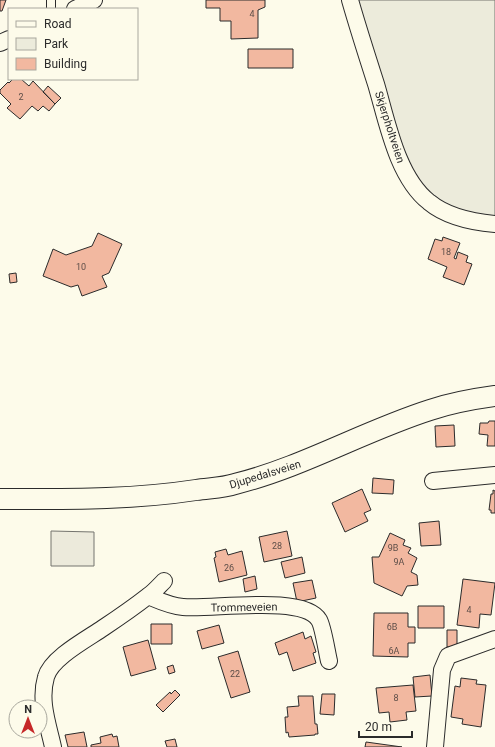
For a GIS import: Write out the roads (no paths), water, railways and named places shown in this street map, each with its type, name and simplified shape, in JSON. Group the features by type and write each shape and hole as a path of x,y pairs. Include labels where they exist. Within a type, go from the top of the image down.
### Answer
{"street":[{"path":"77,8 94,0"},
{"name":"Skjerpholtveien","path":"350,0 396,149 411,182 418,192 429,202 443,211 469,220 495,224"},
{"name":"Djupedalsveien","path":"0,499 114,498 170,494 234,485 299,464 366,434 430,410 478,398 495,396"},
{"path":"433,481 495,476"},
{"path":"53,747 46,719 44,700 46,676 50,668 71,649 148,596 164,581"},
{"name":"Trommeveien","path":"148,596 167,604 183,607 204,608 257,605 300,608 309,612 319,620 329,662"},
{"path":"435,747 442,670 448,656 495,639"}]}
